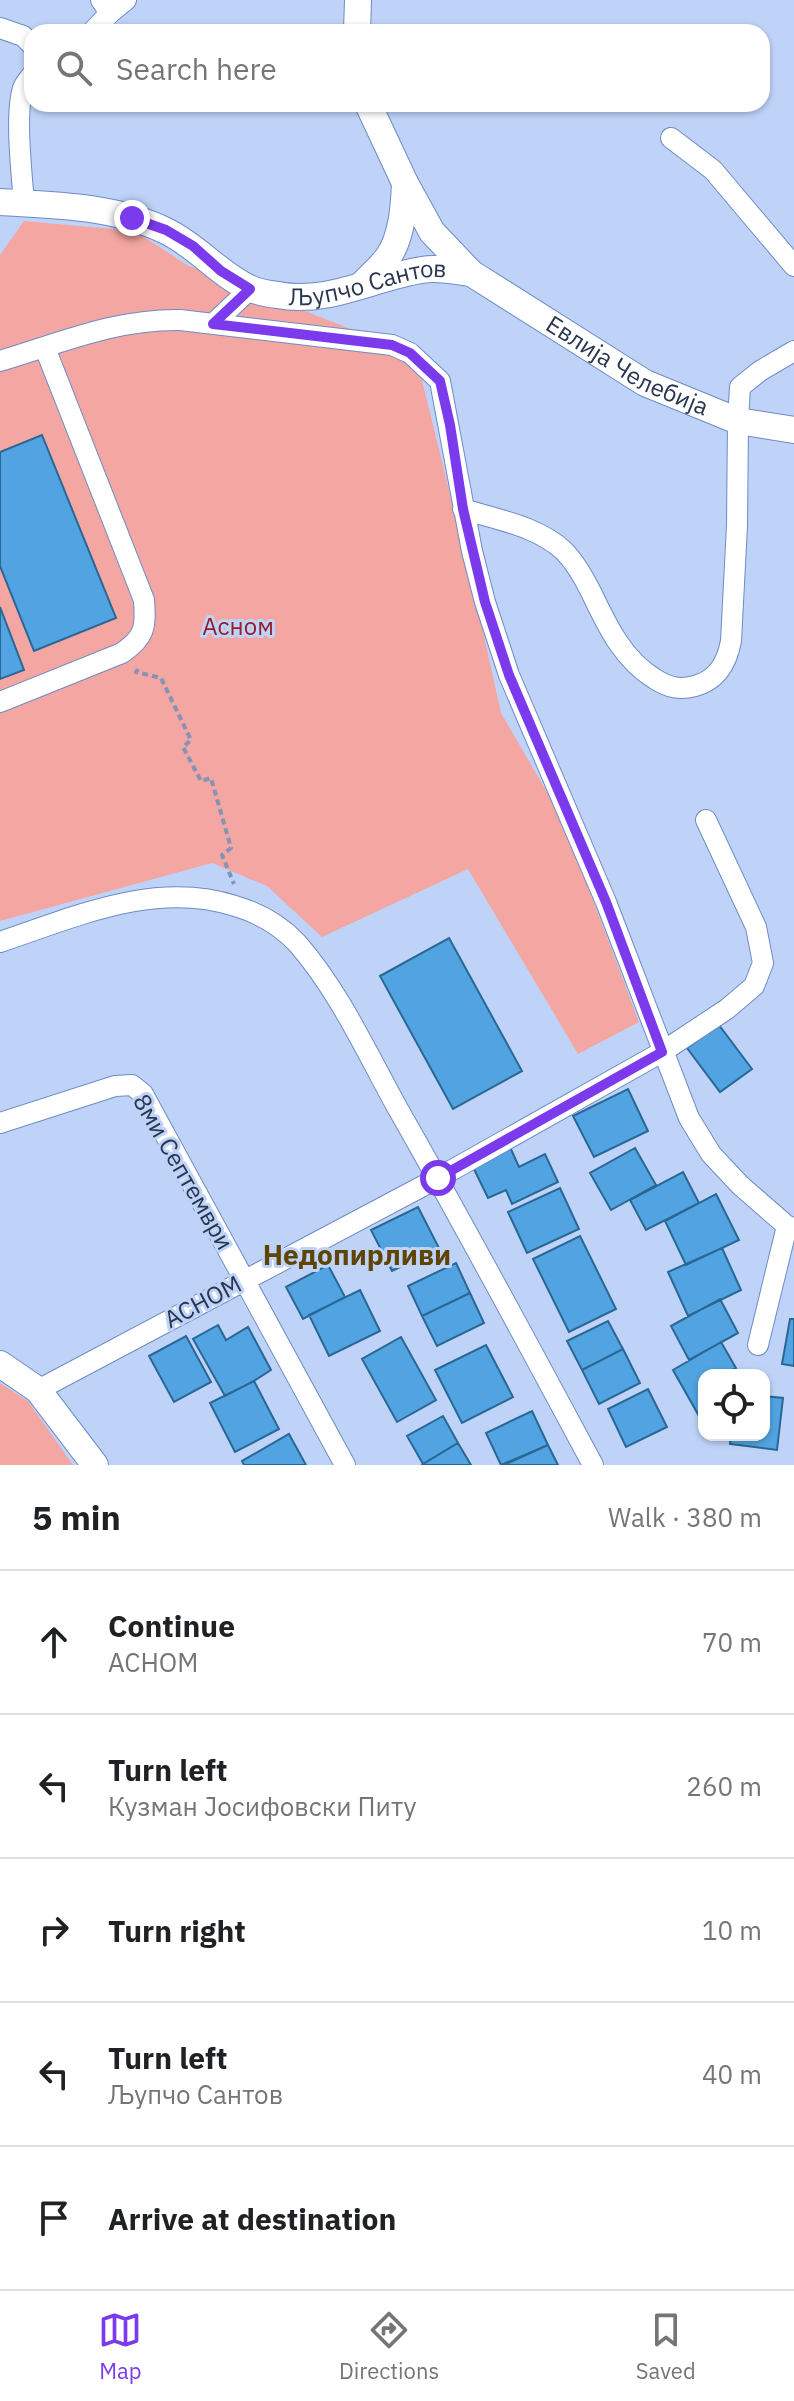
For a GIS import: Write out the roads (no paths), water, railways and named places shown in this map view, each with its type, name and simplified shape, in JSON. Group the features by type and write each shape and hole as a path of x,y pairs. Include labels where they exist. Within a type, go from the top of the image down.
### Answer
{"street":[{"path":"357,24 358,0"},
{"path":"98,24 112,4"},
{"path":"0,28 24,37"},
{"path":"12,202 24,86"},
{"path":"372,112 432,232 471,273"},
{"path":"671,138 713,170 794,266"},
{"path":"362,285 389,256 404,208 405,183"},
{"name":"Љупчо Сантов","path":"12,202 104,211 166,230 193,246 221,271 250,289 280,296 307,298 425,269 471,273"},
{"name":"Евлија Челебија","path":"471,273 645,383 738,421 794,430"},
{"path":"213,324 250,289"},
{"path":"0,361 99,329 152,320 392,345 410,353 440,381 463,509 485,602 509,675 606,902 689,1118 711,1154 740,1185 790,1227 758,1345"},
{"path":"0,702 122,653 138,642 146,620 144,600 45,348"},
{"path":"463,509 544,535 567,553 619,646 641,671 664,685 682,689 703,684 720,671 728,659 731,641 740,387 794,351"},
{"name":"АСНОМ","path":"38,1390 438,1178 662,1052 727,1009 754,986 763,963 756,927 706,820"},
{"path":"0,942 126,902 153,899 211,900 244,909 269,919 296,942 329,987 438,1178 593,1465"},
{"name":"8ми Септември","path":"0,1123 115,1086 132,1085 143,1094 345,1465"},
{"path":"0,1364 38,1390 95,1465"}],"district":[{"name":"Недопирливи","path":"357,1255"}],"park label":[{"name":"Асном","path":"238,627"}]}
